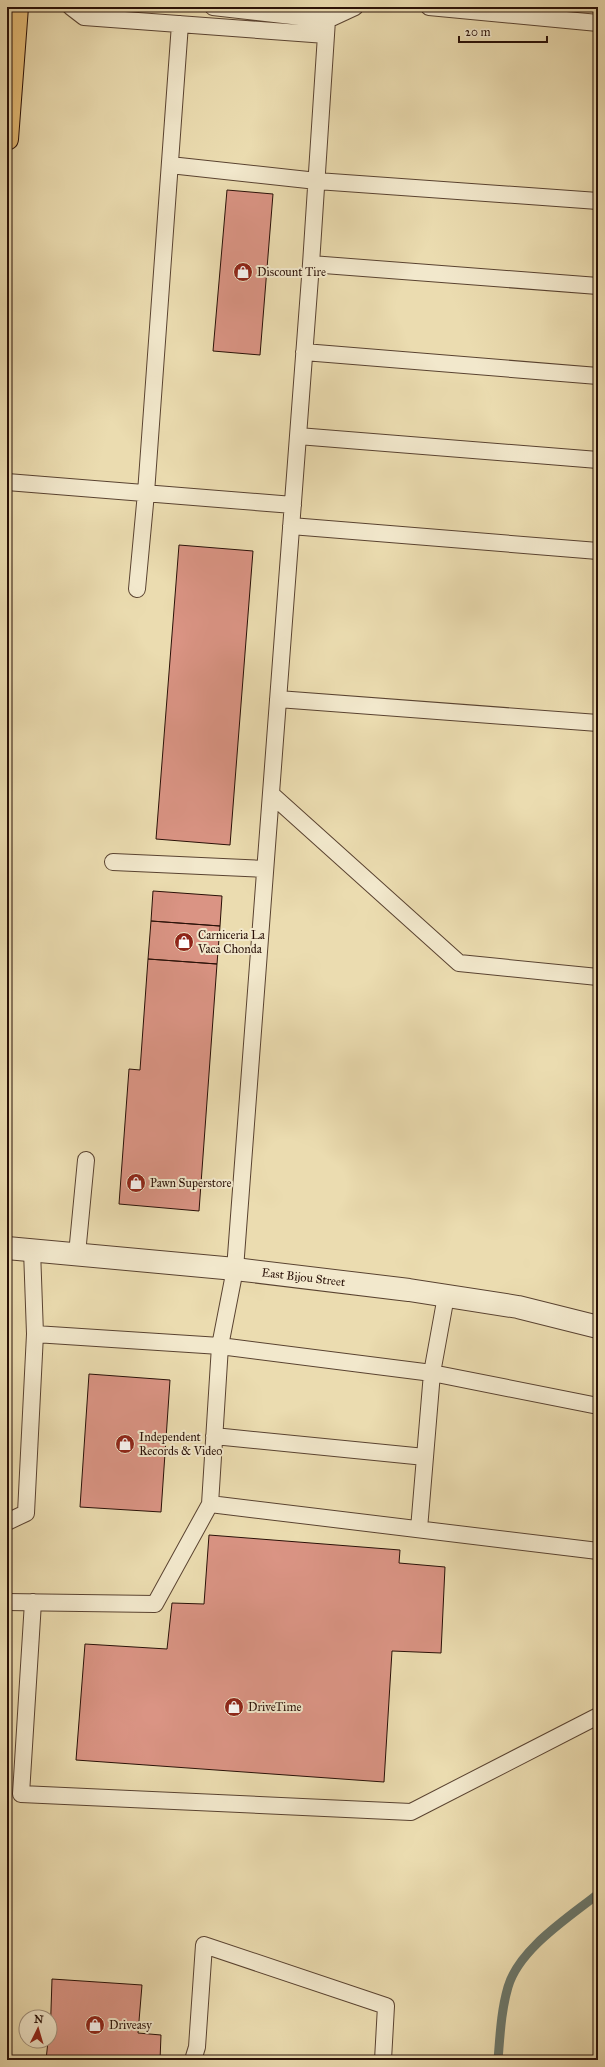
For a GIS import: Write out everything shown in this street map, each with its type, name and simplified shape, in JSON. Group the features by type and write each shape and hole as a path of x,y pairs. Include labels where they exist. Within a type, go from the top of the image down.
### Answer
{"highway":[{"path":"7,139 17,7"}],"street":[{"name":"East Bijou Street","path":"7,1248 235,1269 446,1296 518,1307 598,1327"}],"lane":[{"path":"71,7 84,17 180,24 326,28 355,7"},
{"path":"213,7 326,28"},
{"path":"429,7 598,23"},
{"path":"137,589 146,493 180,24"},
{"path":"7,1602 155,1604 210,1504 220,1346 235,1269 311,264 326,28"},
{"path":"170,165 317,181 598,201"},
{"path":"311,264 598,286"},
{"path":"304,352 598,376"},
{"path":"298,436 598,460"},
{"path":"7,482 293,505"},
{"path":"291,526 598,551"},
{"path":"278,699 598,723"},
{"path":"271,794 459,963 598,977"},
{"path":"113,862 265,869"},
{"path":"77,1254 86,1160"},
{"path":"7,1522 26,1513 35,1334 32,1250"},
{"path":"419,1529 432,1373 446,1296"},
{"path":"35,1334 220,1346 432,1373 598,1406"},
{"path":"214,1436 424,1457"},
{"path":"210,1504 598,1551"},
{"path":"33,1602 14,1795 411,1812 598,1716"},
{"path":"194,2060 197,2047 204,1945 386,2006 383,2060"}],"building":[{"name":"Discount Tire","path":"227,190 273,194 260,355 213,351"},
{"path":"179,545 253,551 230,845 156,839"},
{"path":"153,891 222,896 220,926 151,921"},
{"name":"Carniceria La Vaca Chonda","path":"151,921 220,926 217,964 148,959"},
{"path":"148,959 217,964 199,1211 119,1204 129,1069 140,1070"},
{"name":"Independent Records & Video","path":"89,1374 170,1380 161,1512 80,1507"},
{"name":"DriveTime","path":"209,1535 400,1550 399,1563 445,1567 441,1653 392,1651 384,1782 76,1760 85,1644 167,1649 172,1603 204,1604"},
{"name":"Driveasy","path":"52,1979 142,1985 138,2033 161,2035 160,2060 46,2060 47,2049 58,2049 58,2009 51,2009"}],"waterway":[{"path":"498,2060 504,2005 508,1987 514,1973 522,1960 533,1947 559,1924 598,1894"}],"place":[{"name":"Discount Tire","path":"243,272"},
{"name":"Carniceria La Vaca Chonda","path":"184,942"},
{"name":"Pawn Superstore","path":"136,1183"},
{"name":"Independent Records & Video","path":"125,1444"},
{"name":"DriveTime","path":"234,1707"},
{"name":"Driveasy","path":"95,2025"}]}
